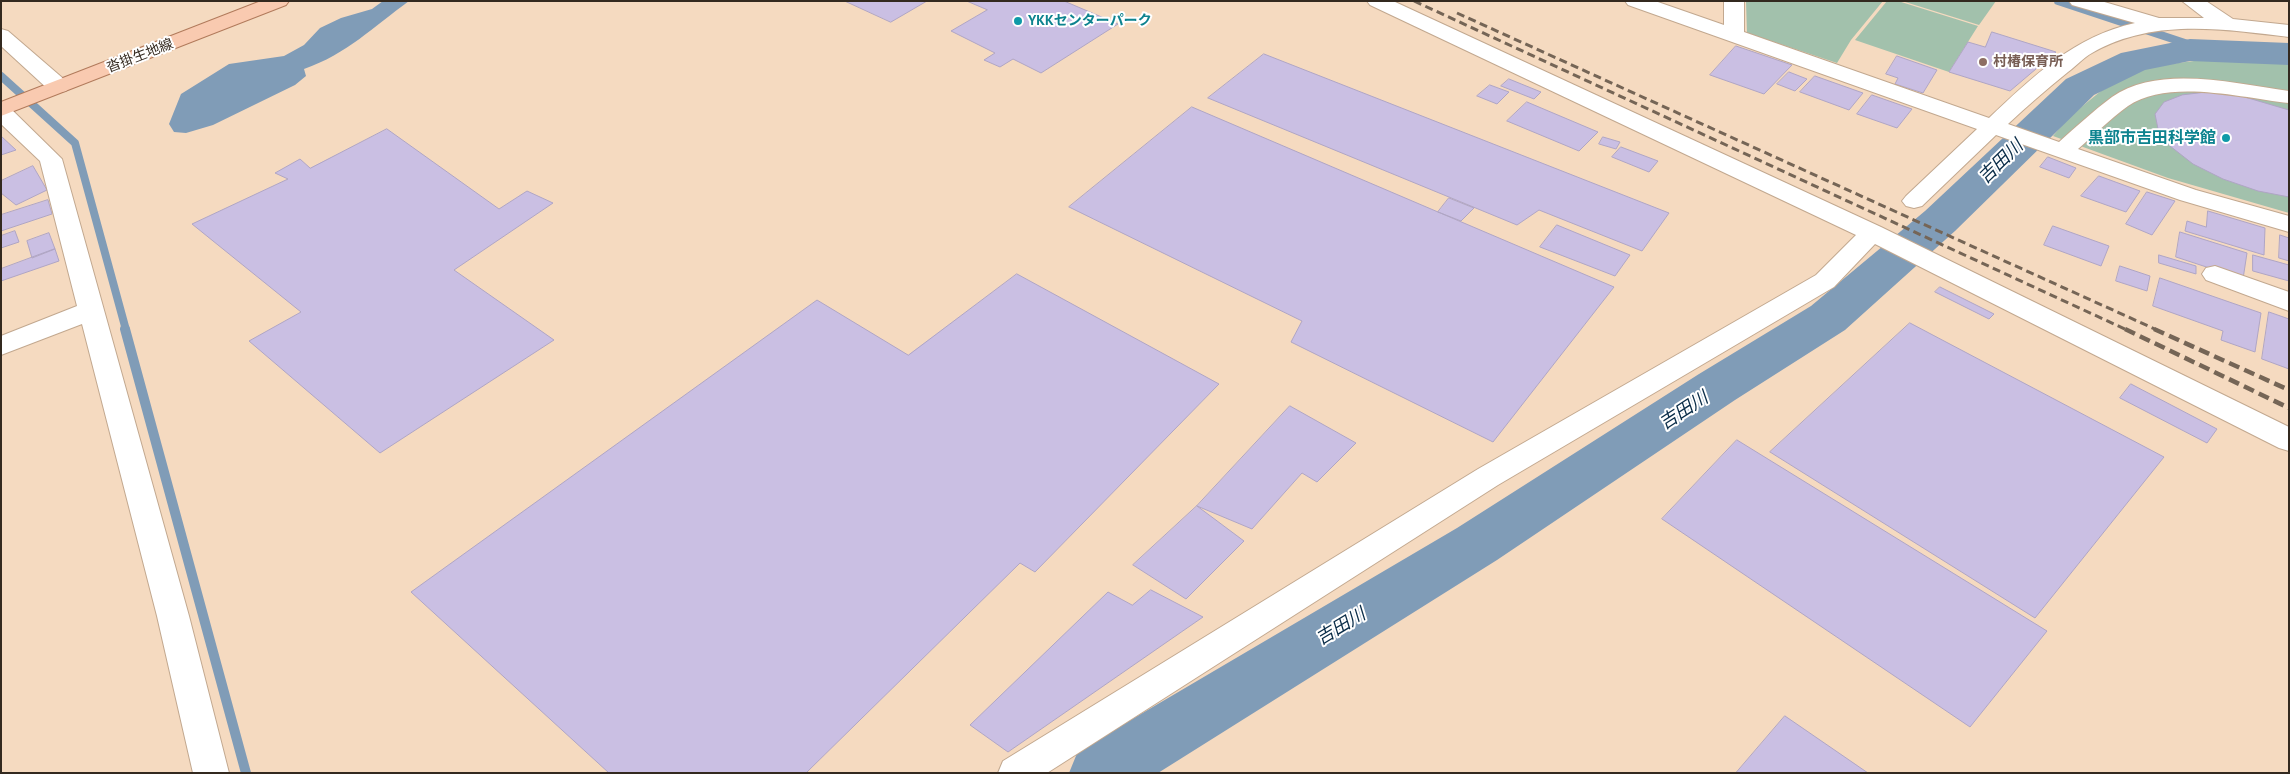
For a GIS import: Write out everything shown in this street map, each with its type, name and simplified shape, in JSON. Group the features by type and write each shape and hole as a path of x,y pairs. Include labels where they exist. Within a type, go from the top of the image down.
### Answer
{"main road":[{"name":"沓掛生地線","path":"1,111 58,86 279,1"}],"street":[{"path":"1377,1 1873,233 2289,440"},
{"path":"1635,1 2188,195 2289,224"},
{"path":"1734,1 1734,36"},
{"path":"2079,1 2158,24"},
{"path":"2192,1 2228,24"},
{"path":"1914,201 2002,129 2028,93 2084,50 2123,32 2158,24 2228,24 2289,31"},
{"path":"1,35 58,86"},
{"path":"2062,150 2121,101 2148,89 2183,84 2289,96"},
{"path":"1,111 51,159 173,616 211,773"},
{"path":"1016,773 1488,477 1825,281 1873,233"},
{"path":"2215,274 2289,302"},
{"path":"1,346 91,310"}],"green space":[{"path":"1746,1 1883,1 1851,40 1837,63 1747,33"},
{"path":"1887,1 1898,1 1978,26 1949,72 1855,40"},
{"path":"1902,1 1996,1 1979,25"},
{"path":"2194,61 2289,61 2289,213 2168,178 2053,136 2069,117 2101,91 2145,67"}],"water":[{"path":"383,1 409,1 347,48 304,69 306,76 295,85 213,125 186,133 174,132 169,124 181,94 229,64 284,56 304,45 320,28 341,18 372,9"}],"building":[{"path":"845,1 927,1 891,22"},
{"path":"967,1 1064,1 1118,24 1041,73 1013,59 1000,67 984,60 995,53 951,31 987,10"},
{"path":"1992,32 2056,52 2010,91 1949,72 1968,42 1985,47"},
{"path":"1736,46 1792,65 1764,94 1710,75"},
{"path":"1264,54 1669,213 1642,251 1539,210 1517,225 1208,98"},
{"path":"1897,56 1937,70 1923,93 1895,84 1898,78 1886,74"},
{"path":"1789,72 1807,79 1795,91 1777,84"},
{"path":"1815,76 1863,93 1849,110 1800,92"},
{"path":"1509,79 1541,92 1534,99 1501,86"},
{"path":"1490,85 1509,92 1497,104 1477,96"},
{"name":"黒部市吉田科学館","path":"2207,92 2238,95 2289,110 2289,197 2258,191 2223,179 2193,164 2170,146 2158,129 2155,114 2164,102 2182,95"},
{"path":"1872,95 1912,109 1897,128 1857,114"},
{"path":"1527,102 1598,132 1579,151 1507,121"},
{"path":"1192,107 1614,287 1493,442 1291,342 1302,321 1069,207"},
{"path":"387,129 499,209 527,191 553,203 454,270 554,340 380,453 249,341 301,312 192,224 288,179 275,173 300,159 310,168"},
{"path":"1,136 16,150 1,155"},
{"path":"1603,137 1620,142 1616,149 1599,144"},
{"path":"1621,147 1658,161 1649,172 1612,157"},
{"path":"2048,157 2076,168 2069,178 2040,167"},
{"path":"33,166 47,190 16,205 1,193 1,181"},
{"path":"2099,176 2140,191 2126,212 2081,196"},
{"path":"2147,192 2175,201 2152,235 2126,224"},
{"path":"1449,198 1474,208 1461,221 1438,212"},
{"path":"48,200 52,214 1,231 1,215"},
{"path":"2208,211 2265,228 2264,255 2185,231 2187,221 2206,227"},
{"path":"1557,225 1630,255 1615,276 1540,247"},
{"path":"2053,226 2109,246 2101,266 2044,245"},
{"path":"15,231 19,242 1,248 1,236"},
{"path":"2180,232 2247,253 2243,279 2176,257"},
{"path":"49,233 55,249 32,258 27,241"},
{"path":"2280,235 2289,238 2289,261 2279,258"},
{"path":"55,249 59,261 1,281 1,269"},
{"path":"2159,255 2196,266 2196,274 2159,263"},
{"path":"2253,255 2289,265 2289,281 2253,271"},
{"path":"2120,266 2150,276 2147,291 2116,281"},
{"path":"1017,274 1219,384 1035,572 1020,563 806,773 609,773 411,592 817,300 908,355"},
{"path":"2160,278 2261,313 2255,352 2221,340 2223,331 2153,306"},
{"path":"1940,287 1994,314 1989,319 1935,292"},
{"path":"2269,312 2289,319 2289,369 2262,359"},
{"path":"1910,323 2164,457 2035,618 1770,452"},
{"path":"2131,384 2217,429 2207,443 2120,398"},
{"path":"1290,406 1356,443 1317,482 1302,473 1252,529 1197,506"},
{"path":"1737,440 2047,631 1970,727 1662,519"},
{"path":"1197,506 1244,541 1186,599 1133,565"},
{"path":"1151,590 1203,617 1008,752 970,725 1108,592 1132,605"},
{"path":"1785,716 1868,773 1736,773"}],"waterway":[{"path":"2058,1 2206,50"},
{"name":"吉田川","path":"1101,773 1477,544 1717,387 1828,318 1940,221 2080,87 2134,61 2190,50 2289,54"},
{"path":"1,76 75,143 126,330"},
{"path":"125,329 246,773"}],"railway":[{"path":"1414,1 2127,330"},
{"path":"1457,13 2157,330"},
{"path":"2125,329 2289,408"},
{"path":"2154,329 2289,390"}],"place":[{"name":"YKKセンターパーク","path":"1018,21"},
{"name":"村椿保育所","path":"1983,62"},
{"name":"黒部市吉田科学館","path":"2226,138"}]}
